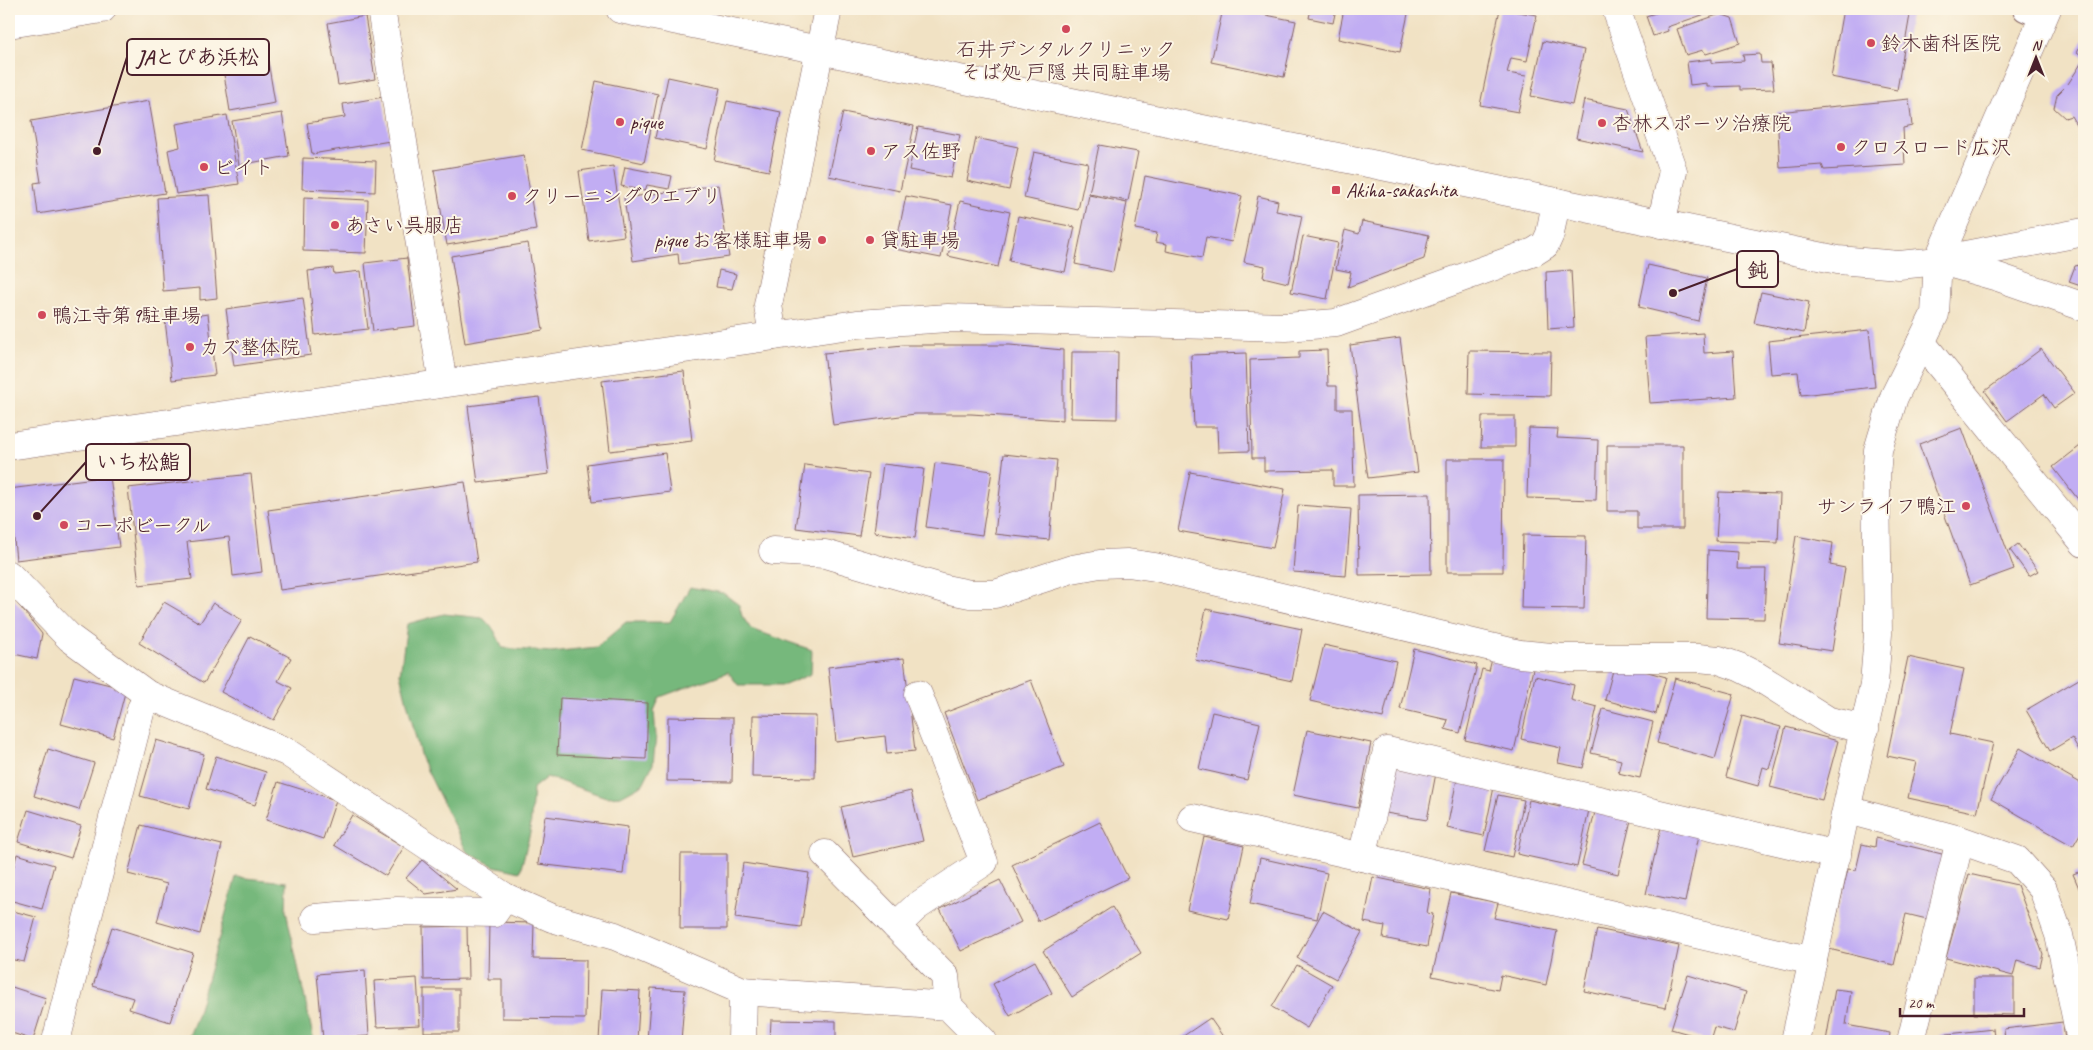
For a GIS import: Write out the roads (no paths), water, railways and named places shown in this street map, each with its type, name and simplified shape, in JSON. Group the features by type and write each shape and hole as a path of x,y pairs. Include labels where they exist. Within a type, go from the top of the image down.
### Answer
{"street":[{"path":"9,24 102,9"},
{"path":"381,9 443,383"},
{"path":"620,9 1838,260 1899,265 1938,260 2084,232"},
{"path":"773,336 768,305 828,9"},
{"path":"1616,9 1673,171 1661,224"},
{"path":"1795,1041 1865,729 1876,659 1876,478 1878,450 1894,397 1934,314 1938,260 2038,12"},
{"path":"9,446 857,324 948,318 1286,327 1336,323 1545,245 1550,234 1556,202"},
{"path":"1938,260 1998,277 2084,308"},
{"path":"1921,342 2084,543"},
{"path":"773,551 825,554 946,589 970,594 995,594 1072,570 1100,564 1128,563 1155,567 1513,653 1562,658 1698,658 1719,660 1757,676 1829,721 1865,729"},
{"path":"9,575 70,638 148,695 287,752 505,897 552,918 615,936 743,991 948,1006 984,1041"},
{"path":"896,926 916,907 984,862 918,694"},
{"path":"56,1041 142,709 148,695"},
{"path":"1362,857 1387,752 1837,855"},
{"path":"1847,810 1960,840 2016,860 2043,889 2059,935 2082,1041"},
{"path":"1192,818 1813,961"},
{"path":"1911,1041 1960,840"},
{"path":"825,854 945,976 948,1006"},
{"path":"315,918 397,911 494,913 505,897"},
{"path":"742,1041 743,991"}],"place":[{"name":"石井デンタルクリニック そば処 戸隠 共同駐車場","path":"1066,29"},
{"name":"鈴木歯科医院","path":"1871,43"},
{"name":"pique","path":"620,122"},
{"name":"杏林スポーツ治療院","path":"1602,123"},
{"name":"クロスロード広沢","path":"1841,147"},
{"name":"JAとぴあ浜松","path":"97,151"},
{"name":"アス佐野","path":"871,151"},
{"name":"ビイト","path":"204,167"},
{"name":"Akiha-sakashita","path":"1336,190"},
{"name":"クリーニングのエブリ","path":"512,196"},
{"name":"あさい呉服店","path":"335,225"},
{"name":"pique お客様駐車場","path":"822,240"},
{"name":"貸駐車場","path":"870,240"},
{"name":"鈍","path":"1673,293"},
{"name":"鴨江寺第9駐車場","path":"42,315"},
{"name":"カズ整体院","path":"190,347"},
{"name":"サンライフ鴨江","path":"1966,506"},
{"name":"いち松鮨","path":"37,516"},
{"name":"コーポビークル","path":"64,525"}]}
